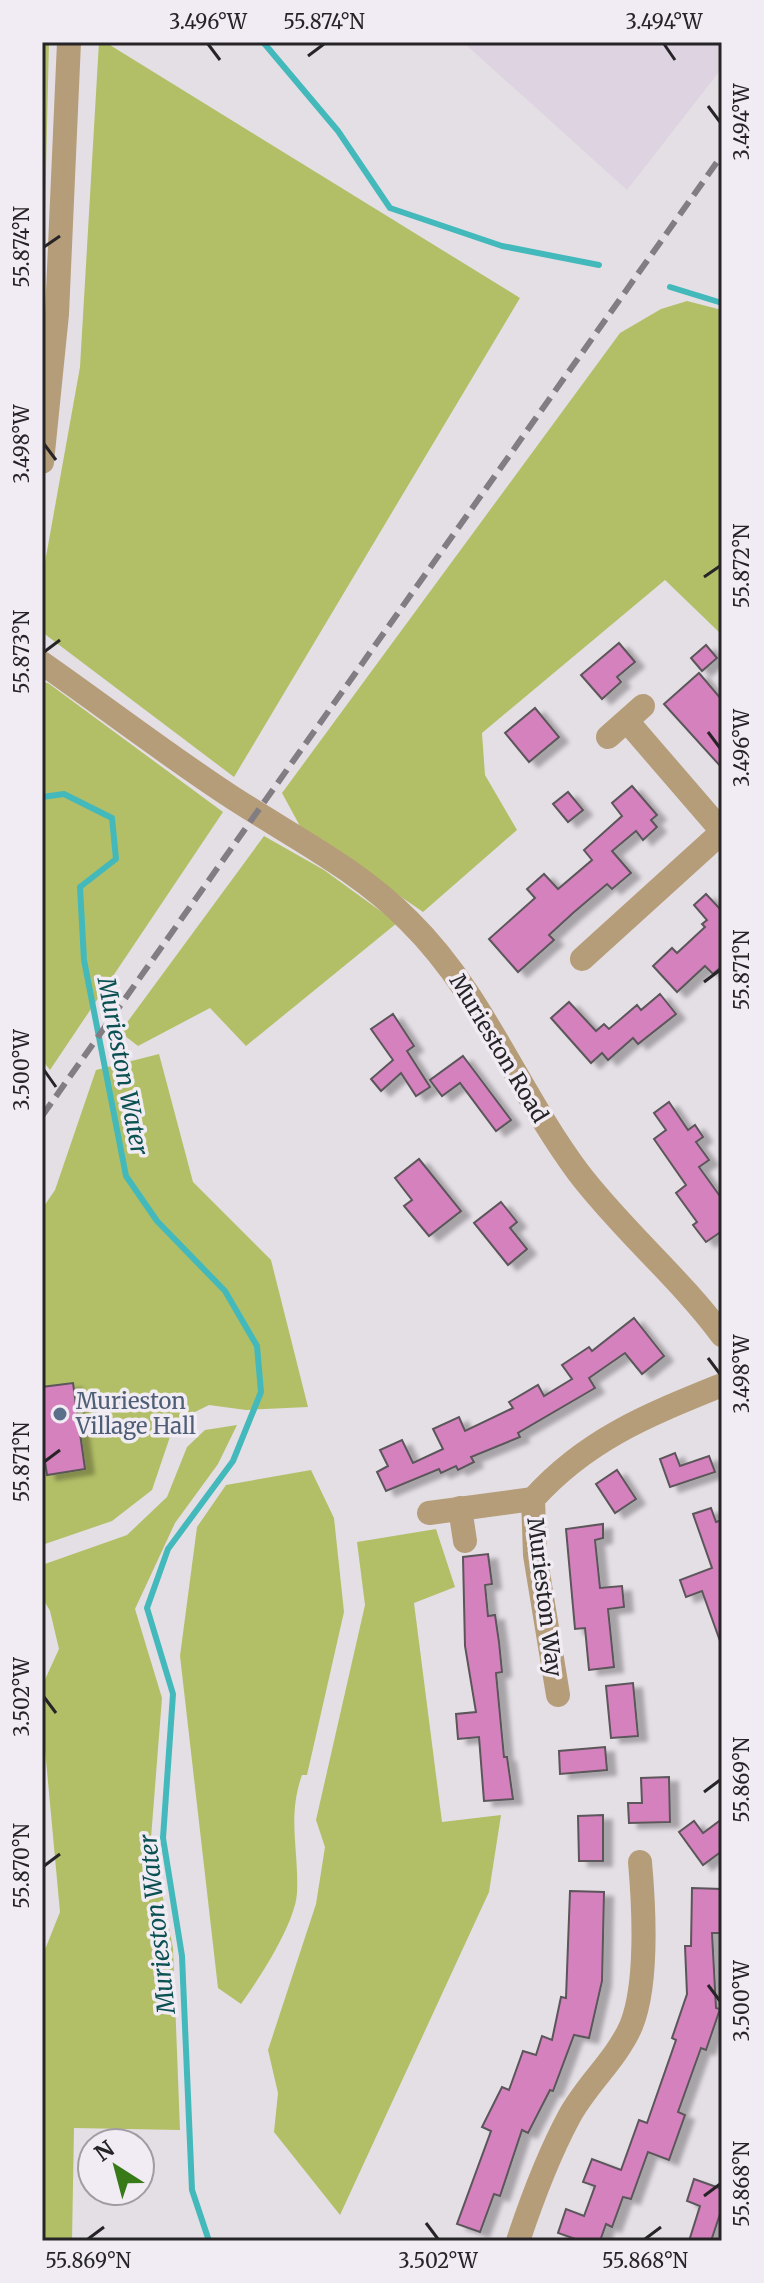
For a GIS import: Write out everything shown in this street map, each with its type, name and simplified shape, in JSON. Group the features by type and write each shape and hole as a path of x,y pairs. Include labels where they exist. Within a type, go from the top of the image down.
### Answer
{"street":[{"path":"42,462 57,314 69,42"},
{"name":"Murieston Road","path":"42,663 231,796 346,869 407,919 449,963 482,1012 546,1126 578,1172 722,1335"},
{"path":"597,956 721,831 635,714 608,737"},
{"name":"Murieston Way","path":"429,1513 533,1499 560,1469 585,1449 648,1415 722,1385"},
{"name":"Murieston Way","path":"533,1499 535,1555 558,1695"},
{"path":"460,1508 465,1541"},
{"path":"518,2241 533,2195 570,2115 613,2057 631,2025 639,1995 654,1894 640,1862"}],"shaded area":[{"path":"463,42 722,42 722,68 627,190"}],"green space":[{"path":"42,42 49,42 42,339"},
{"path":"99,42 105,42 520,298 234,777 42,632 42,579 80,367"},
{"path":"687,301 722,310 722,635 665,580 482,733 485,775 517,830 423,912 301,828 282,793 620,333 661,309"},
{"path":"42,682 48,683 223,812 50,1070 42,1060"},
{"path":"264,836 324,870 397,923 246,1046 210,1008 138,1046 120,1032"},
{"path":"159,1054 193,1182 271,1260 308,1407 246,1410 209,1405 175,1422 152,1490 112,1521 42,1545 42,1209 55,1190 96,1070"},
{"path":"237,1425 218,1464 175,1523 135,1609 162,1698 151,1838 173,1948 180,2130 156,2130 156,2127 74,2128 72,2241 42,2241 42,1957 60,1912 42,1717 42,1686 59,1649 50,1611 42,1597 42,1565 127,1535 167,1497 187,1447 205,1430"},
{"path":"311,1470 334,1518 344,1612 307,1775 302,1775 295,1805 295,1906 275,1951 241,2004 218,1988 180,1656 197,1527 226,1485"},
{"path":"436,1529 455,1587 414,1603 442,1822 501,1815 489,1892 340,2215 274,2132 278,2093 268,2050 316,1904 325,1847 316,1820 365,1605 357,1542"}],"building":[{"path":"619,643 635,662 617,677 621,682 602,699 581,675"},
{"path":"706,645 717,658 702,671 691,658"},
{"path":"699,673 722,700 722,768 664,704"},
{"path":"535,708 559,737 529,762 505,733"},
{"path":"632,786 657,815 651,820 657,827 643,840 636,831 612,851 631,873 612,889 607,884 573,913 549,935 554,940 518,972 489,939 535,898 527,889 544,874 558,889 592,860 584,850 622,816 612,803"},
{"path":"568,792 583,810 568,822 553,804"},
{"path":"706,894 720,909 722,907 722,966 713,974 705,966 677,992 653,966 672,948 677,953 705,927 702,924 707,920 694,905"},
{"path":"660,994 676,1014 638,1044 633,1038 608,1060 602,1053 591,1063 551,1018 569,1002 596,1031 604,1024 609,1029 637,1005 641,1010"},
{"path":"393,1014 414,1046 407,1051 430,1087 416,1096 401,1073 381,1091 371,1079 393,1060 371,1029"},
{"path":"463,1056 511,1120 496,1131 460,1083 442,1096 430,1080"},
{"path":"669,1102 688,1130 695,1125 703,1137 696,1142 709,1160 699,1167 722,1199 722,1231 706,1242 693,1225 697,1222 676,1193 686,1185 654,1139 666,1130 654,1113"},
{"path":"419,1159 461,1211 429,1236 404,1206 412,1200 395,1178"},
{"path":"501,1202 517,1222 510,1228 527,1249 508,1265 474,1223"},
{"path":"634,1318 664,1356 642,1374 625,1353 589,1378 595,1388 518,1433 520,1437 471,1457 474,1462 458,1470 456,1466 441,1473 439,1469 386,1491 377,1472 388,1466 380,1450 402,1440 413,1463 443,1449 433,1429 459,1417 465,1431 513,1408 509,1402 538,1385 544,1396 572,1379 562,1365 589,1347 592,1351"},
{"name":"Murieston Village Hall","path":"73,1383 85,1469 47,1475 42,1442 42,1387"},
{"path":"675,1453 680,1466 709,1456 715,1472 670,1487 660,1459"},
{"path":"617,1470 636,1499 615,1513 596,1484"},
{"path":"711,1508 716,1522 722,1520 720,1641 702,1591 686,1597 680,1580 712,1568 693,1514"},
{"path":"603,1524 603,1538 595,1540 600,1588 622,1586 624,1607 608,1609 614,1667 589,1670 585,1628 575,1629 566,1529"},
{"path":"488,1554 492,1584 485,1585 488,1616 495,1615 499,1642 502,1672 496,1673 504,1757 507,1757 513,1799 484,1801 479,1737 458,1739 456,1714 476,1712 465,1646 463,1557"},
{"path":"633,1683 638,1736 611,1738 606,1686"},
{"path":"605,1747 607,1770 560,1774 559,1751"},
{"path":"669,1777 670,1822 629,1823 628,1803 642,1803 641,1778"},
{"path":"603,1815 603,1861 579,1861 578,1816"},
{"path":"722,1819 722,1851 703,1865 679,1832 694,1821 703,1833"},
{"path":"692,1888 722,1889 722,1933 712,1933 716,2008 720,2009 706,2050 701,2048 678,2112 685,2115 669,2160 648,2152 631,2199 623,2197 612,2227 606,2224 600,2241 581,2241 558,2233 566,2209 584,2216 595,2186 583,2182 592,2159 621,2170 639,2120 647,2123 676,2040 672,2038 687,1994 685,1946 691,1946"},
{"path":"570,1891 604,1892 602,1981 589,2038 574,2035 553,2091 550,2090 528,2133 522,2130 500,2196 494,2194 480,2232 457,2224 491,2131 482,2127 502,2087 509,2090 523,2051 536,2055 542,2036 552,2040 561,1997 566,1998"},
{"path":"694,2179 722,2189 722,2208 711,2241 689,2241 700,2206 687,2201"}],"waterway":[{"path":"263,42 338,131 390,208 502,246 599,265"},
{"path":"670,287 722,303"},
{"name":"Murieston Water","path":"42,797 64,794 112,818 116,859 80,887 84,960 126,1176 157,1221 225,1291 257,1346 261,1392 233,1461 168,1549 147,1608 173,1694 163,1838 182,1956 192,2190 209,2241"}],"railway":[{"path":"42,1116 722,155"}],"place":[{"name":"Murieston Village Hall","path":"60,1414"}]}
